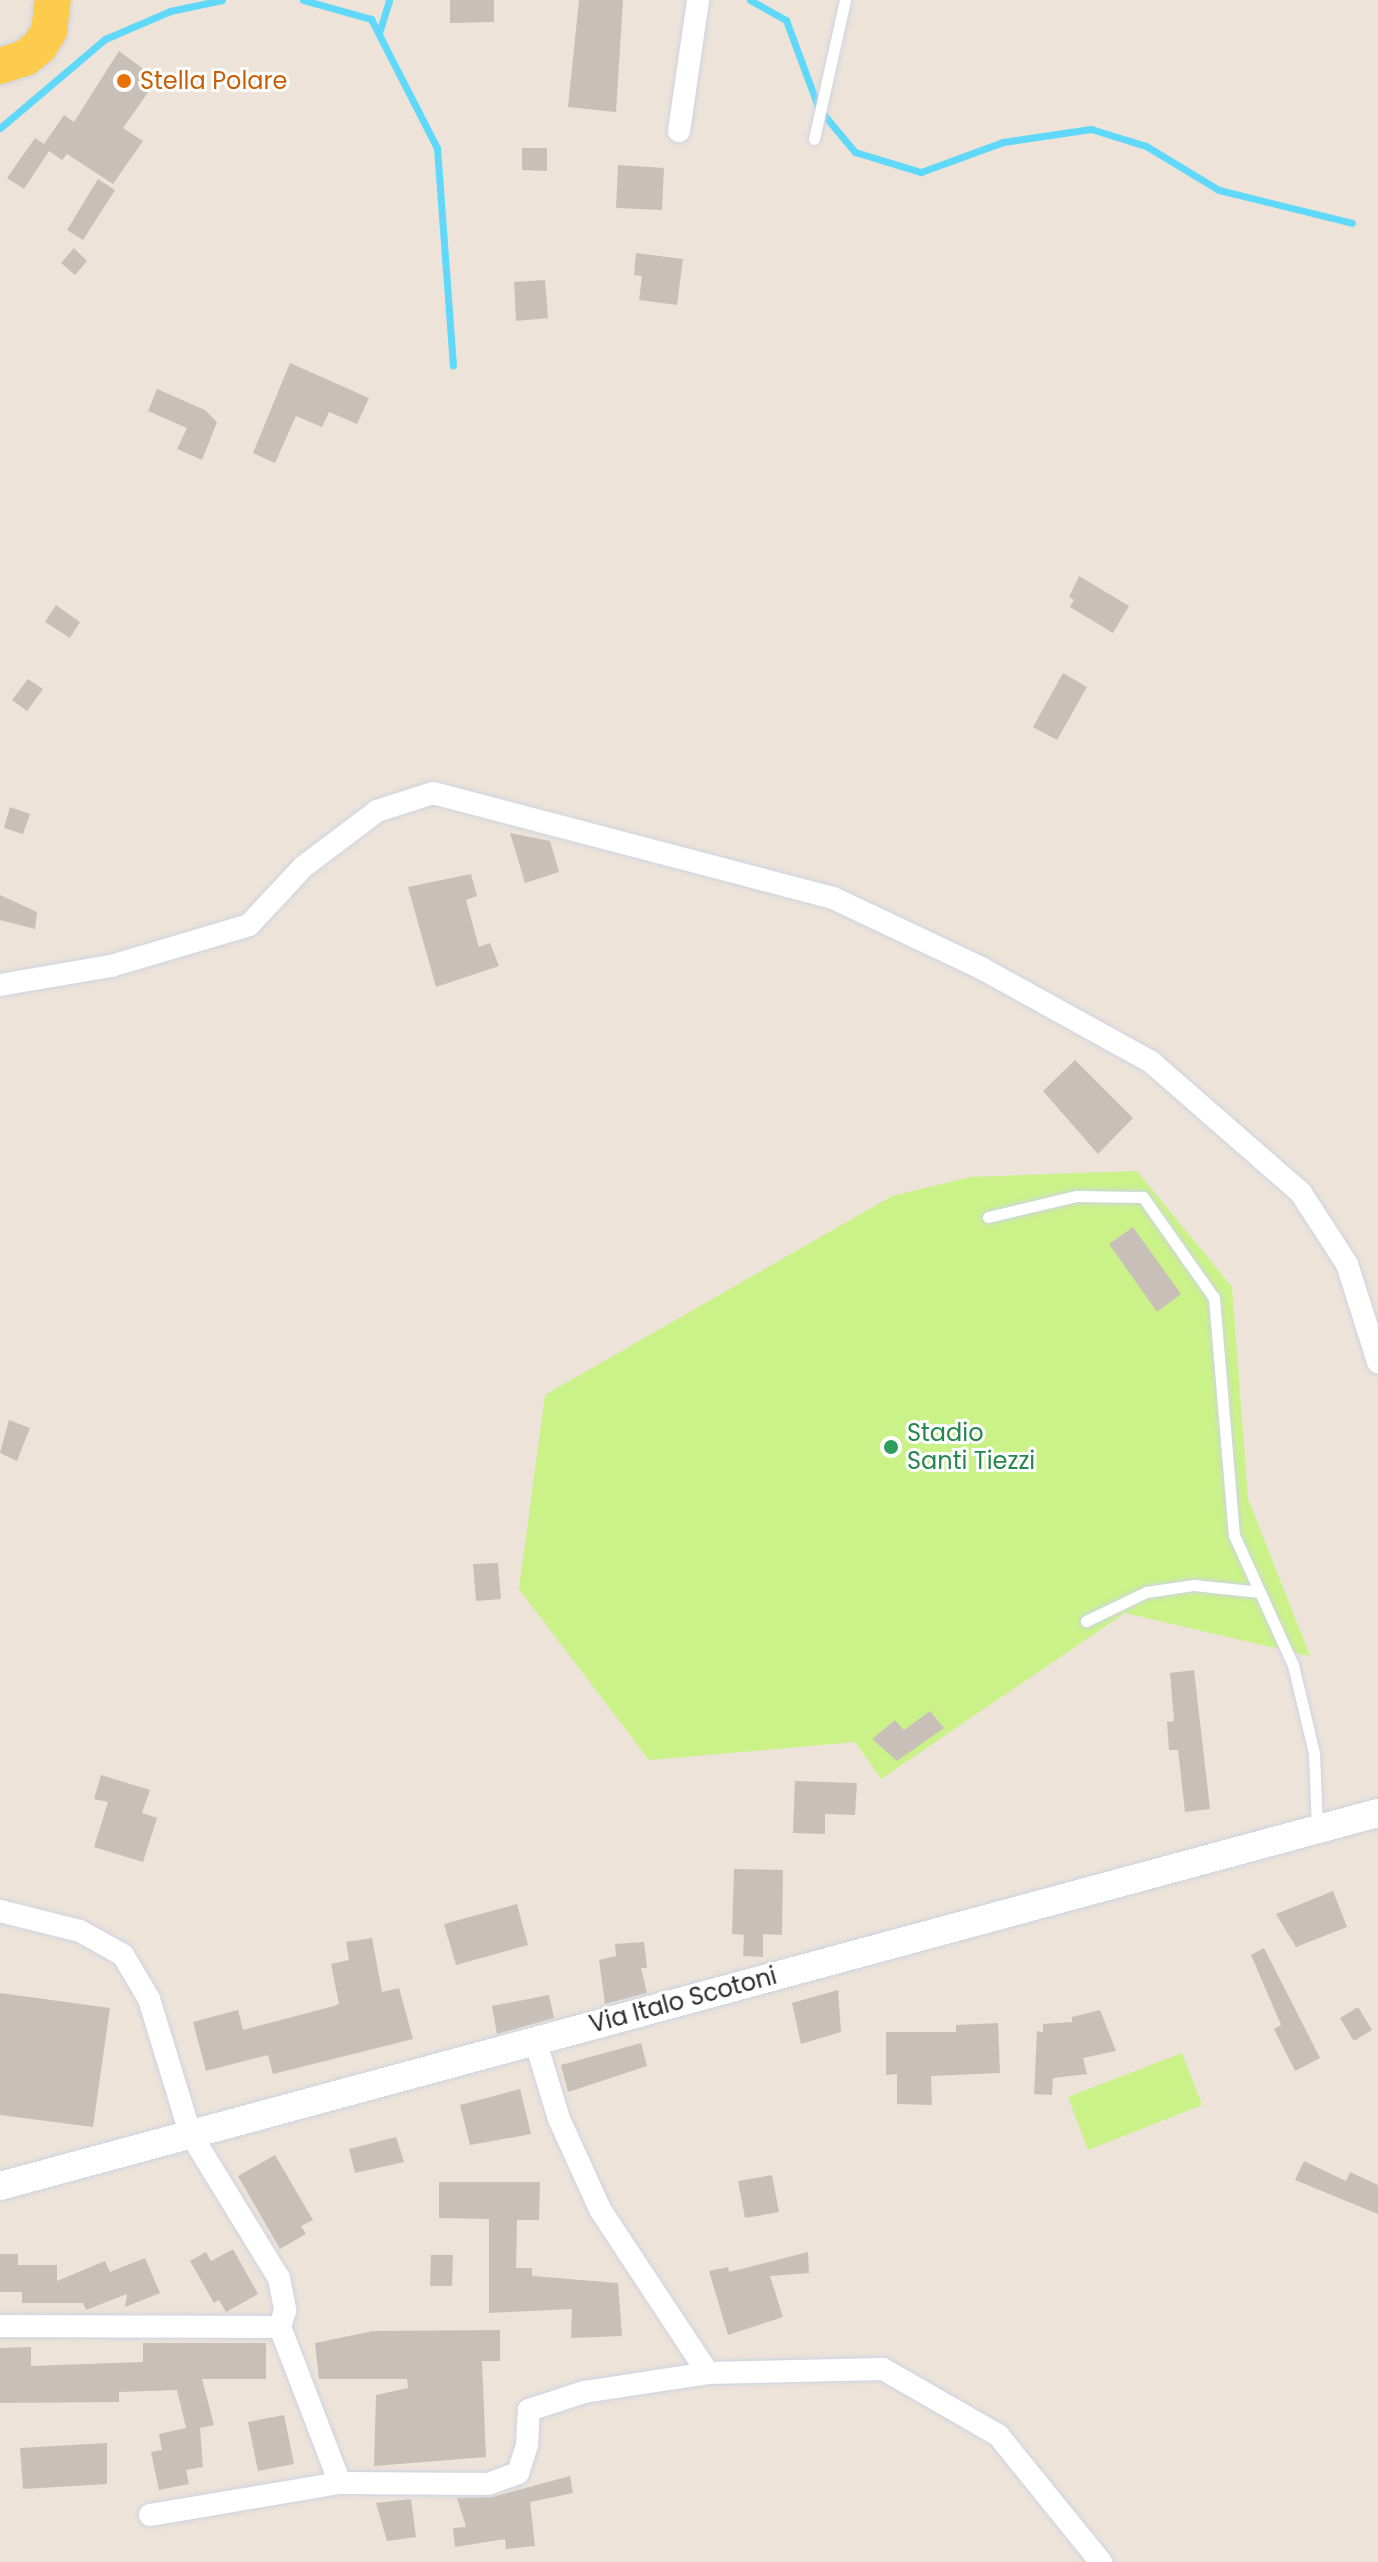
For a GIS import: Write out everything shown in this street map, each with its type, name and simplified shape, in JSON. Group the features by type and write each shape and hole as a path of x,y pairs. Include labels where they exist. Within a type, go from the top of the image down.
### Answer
{"main road":[{"path":"0,90 12,62 51,16 75,0"}],"street":[{"path":"679,131 698,0"},
{"path":"0,985 111,966 249,925 303,867 377,811 433,793 833,898 981,968 1151,1062 1301,1193 1347,1264 1378,1362"},
{"name":"Via Italo Scotoni","path":"0,2186 1317,1830 1374,1819"},
{"path":"0,1911 80,1931 123,1955 149,1999 190,2133 279,2278 285,2310 280,2327 340,2483"},
{"path":"535,2040 559,2119 601,2211 708,2373"},
{"path":"0,2326 280,2327"},
{"path":"150,2515 340,2483 488,2484 518,2473 527,2445 529,2410 584,2392 708,2373 883,2369 998,2435 1101,2562"}],"lane":[{"path":"814,139 845,0"},
{"path":"988,1217 1076,1196 1143,1197 1214,1298 1234,1535 1293,1665 1314,1753 1317,1830"},
{"path":"1086,1621 1146,1592 1194,1585 1260,1592"}],"green space":[{"name":"Stadio Santi Tiezzi","path":"1137,1171 1232,1287 1248,1499 1310,1656 1125,1613 881,1779 855,1742 649,1760 519,1589 545,1395 892,1196 971,1177"},
{"path":"1182,2053 1202,2105 1088,2150 1068,2097"}],"building":[{"path":"450,0 494,0 494,22 450,23"},
{"path":"579,0 623,0 616,112 568,107"},
{"path":"119,51 146,71 138,82 149,91 123,128 143,141 113,184 67,154 62,160 49,151 24,189 7,178 35,138 44,144 64,115 74,122"},
{"path":"522,148 547,148 547,171 522,170"},
{"path":"618,165 664,168 662,210 616,208"},
{"path":"98,179 115,190 83,240 67,230"},
{"path":"74,248 87,261 75,275 61,263"},
{"path":"636,253 683,259 677,305 639,300 642,276 634,275"},
{"path":"545,280 548,318 516,321 514,282"},
{"path":"290,363 369,398 357,424 329,412 322,427 296,416 275,463 253,453"},
{"path":"157,389 205,410 217,422 202,460 177,449 187,428 148,411"},
{"path":"1079,576 1129,606 1113,633 1070,607 1074,600 1069,597"},
{"path":"56,605 80,622 70,638 45,622"},
{"path":"1063,673 1087,687 1057,740 1033,727"},
{"path":"28,679 43,689 27,711 12,700"},
{"path":"10,807 30,814 23,834 4,828"},
{"path":"510,833 550,841 559,872 525,883"},
{"path":"471,874 477,896 466,900 479,947 490,943 499,966 436,987 408,887"},
{"path":"0,895 37,912 35,929 0,920"},
{"path":"1075,1060 1133,1118 1098,1154 1043,1091"},
{"path":"1133,1227 1181,1294 1157,1312 1109,1244"},
{"path":"9,1420 30,1428 17,1461 0,1453"},
{"path":"498,1563 501,1599 476,1601 473,1564"},
{"path":"1194,1670 1210,1809 1185,1812 1178,1750 1169,1750 1167,1722 1174,1721 1170,1673"},
{"path":"930,1711 944,1728 897,1761 872,1739 895,1720 904,1730"},
{"path":"101,1775 150,1790 142,1813 157,1818 143,1862 94,1847 108,1802 94,1799"},
{"path":"795,1781 857,1783 855,1815 825,1814 825,1834 793,1833"},
{"path":"734,1869 783,1870 782,1935 763,1934 763,1957 743,1956 744,1935 732,1934"},
{"path":"1333,1891 1347,1927 1296,1947 1276,1914"},
{"path":"517,1904 528,1945 456,1965 444,1924"},
{"path":"372,1938 382,1992 399,1988 413,2039 273,2074 268,2055 206,2071 193,2022 238,2010 243,2030 339,2004 331,1964 349,1960 346,1942"},
{"path":"644,1942 647,1968 641,1968 647,1993 605,2004 599,1960 616,1956 615,1944"},
{"path":"1264,1948 1320,2058 1295,2071 1274,2029 1281,2025 1251,1955"},
{"path":"838,1990 841,2032 801,2044 792,2003"},
{"path":"0,1993 110,2008 93,2127 0,2115"},
{"path":"549,1995 554,2018 497,2034 492,2006"},
{"path":"1358,2007 1372,2030 1354,2041 1340,2018"},
{"path":"1100,2010 1116,2051 1083,2058 1087,2074 1053,2078 1052,2095 1034,2094 1037,2031 1043,2032 1043,2024 1072,2022 1072,2017"},
{"path":"998,2023 1000,2073 931,2076 932,2105 897,2104 897,2074 886,2075 886,2032 956,2032 956,2025"},
{"path":"641,2043 647,2066 568,2092 561,2065"},
{"path":"520,2089 531,2134 470,2145 460,2105"},
{"path":"396,2137 404,2162 355,2173 349,2149"},
{"path":"275,2155 313,2220 301,2226 306,2234 280,2249 238,2176"},
{"path":"1304,2161 1346,2181 1350,2172 1378,2185 1378,2214 1295,2180"},
{"path":"772,2175 779,2212 745,2218 738,2181"},
{"path":"439,2182 540,2182 539,2220 517,2220 516,2268 532,2268 532,2276 618,2283 622,2336 571,2338 572,2309 489,2313 489,2219 439,2218"},
{"path":"233,2249 258,2294 226,2312 219,2300 214,2303 190,2261 206,2252 211,2261"},
{"path":"808,2252 809,2273 770,2276 783,2317 728,2335 709,2271 728,2267 729,2272"},
{"path":"0,2254 18,2254 18,2265 57,2265 57,2281 105,2261 110,2272 145,2258 160,2293 125,2307 127,2294 86,2310 83,2303 22,2303 22,2292 0,2292"},
{"path":"431,2255 453,2255 452,2286 430,2286"},
{"path":"500,2330 500,2361 482,2361 486,2457 374,2466 376,2395 408,2388 407,2379 319,2379 315,2343 373,2331"},
{"path":"143,2343 266,2343 266,2379 202,2379 214,2425 200,2428 203,2467 186,2470 189,2484 159,2490 151,2452 162,2450 159,2434 186,2428 177,2390 119,2392 119,2402 0,2403 0,2348 31,2347 31,2366 143,2362"},
{"path":"284,2415 294,2464 258,2471 248,2422"},
{"path":"107,2443 107,2484 23,2489 20,2448"},
{"path":"570,2476 573,2493 530,2502 535,2546 506,2549 505,2539 455,2547 453,2528 466,2527 457,2498 492,2497"},
{"path":"411,2499 416,2537 387,2541 376,2503"}],"waterway":[{"path":"0,128 105,39 170,11 222,0"},
{"path":"303,0 371,19 437,148 453,365"},
{"path":"380,30 389,0"},
{"path":"750,0 786,20 819,109 855,152 921,172 1003,142 1091,129 1146,146 1219,190 1352,223"}],"place":[{"name":"Stella Polare","path":"124,81"},
{"name":"Stadio Santi Tiezzi","path":"891,1447"}]}
